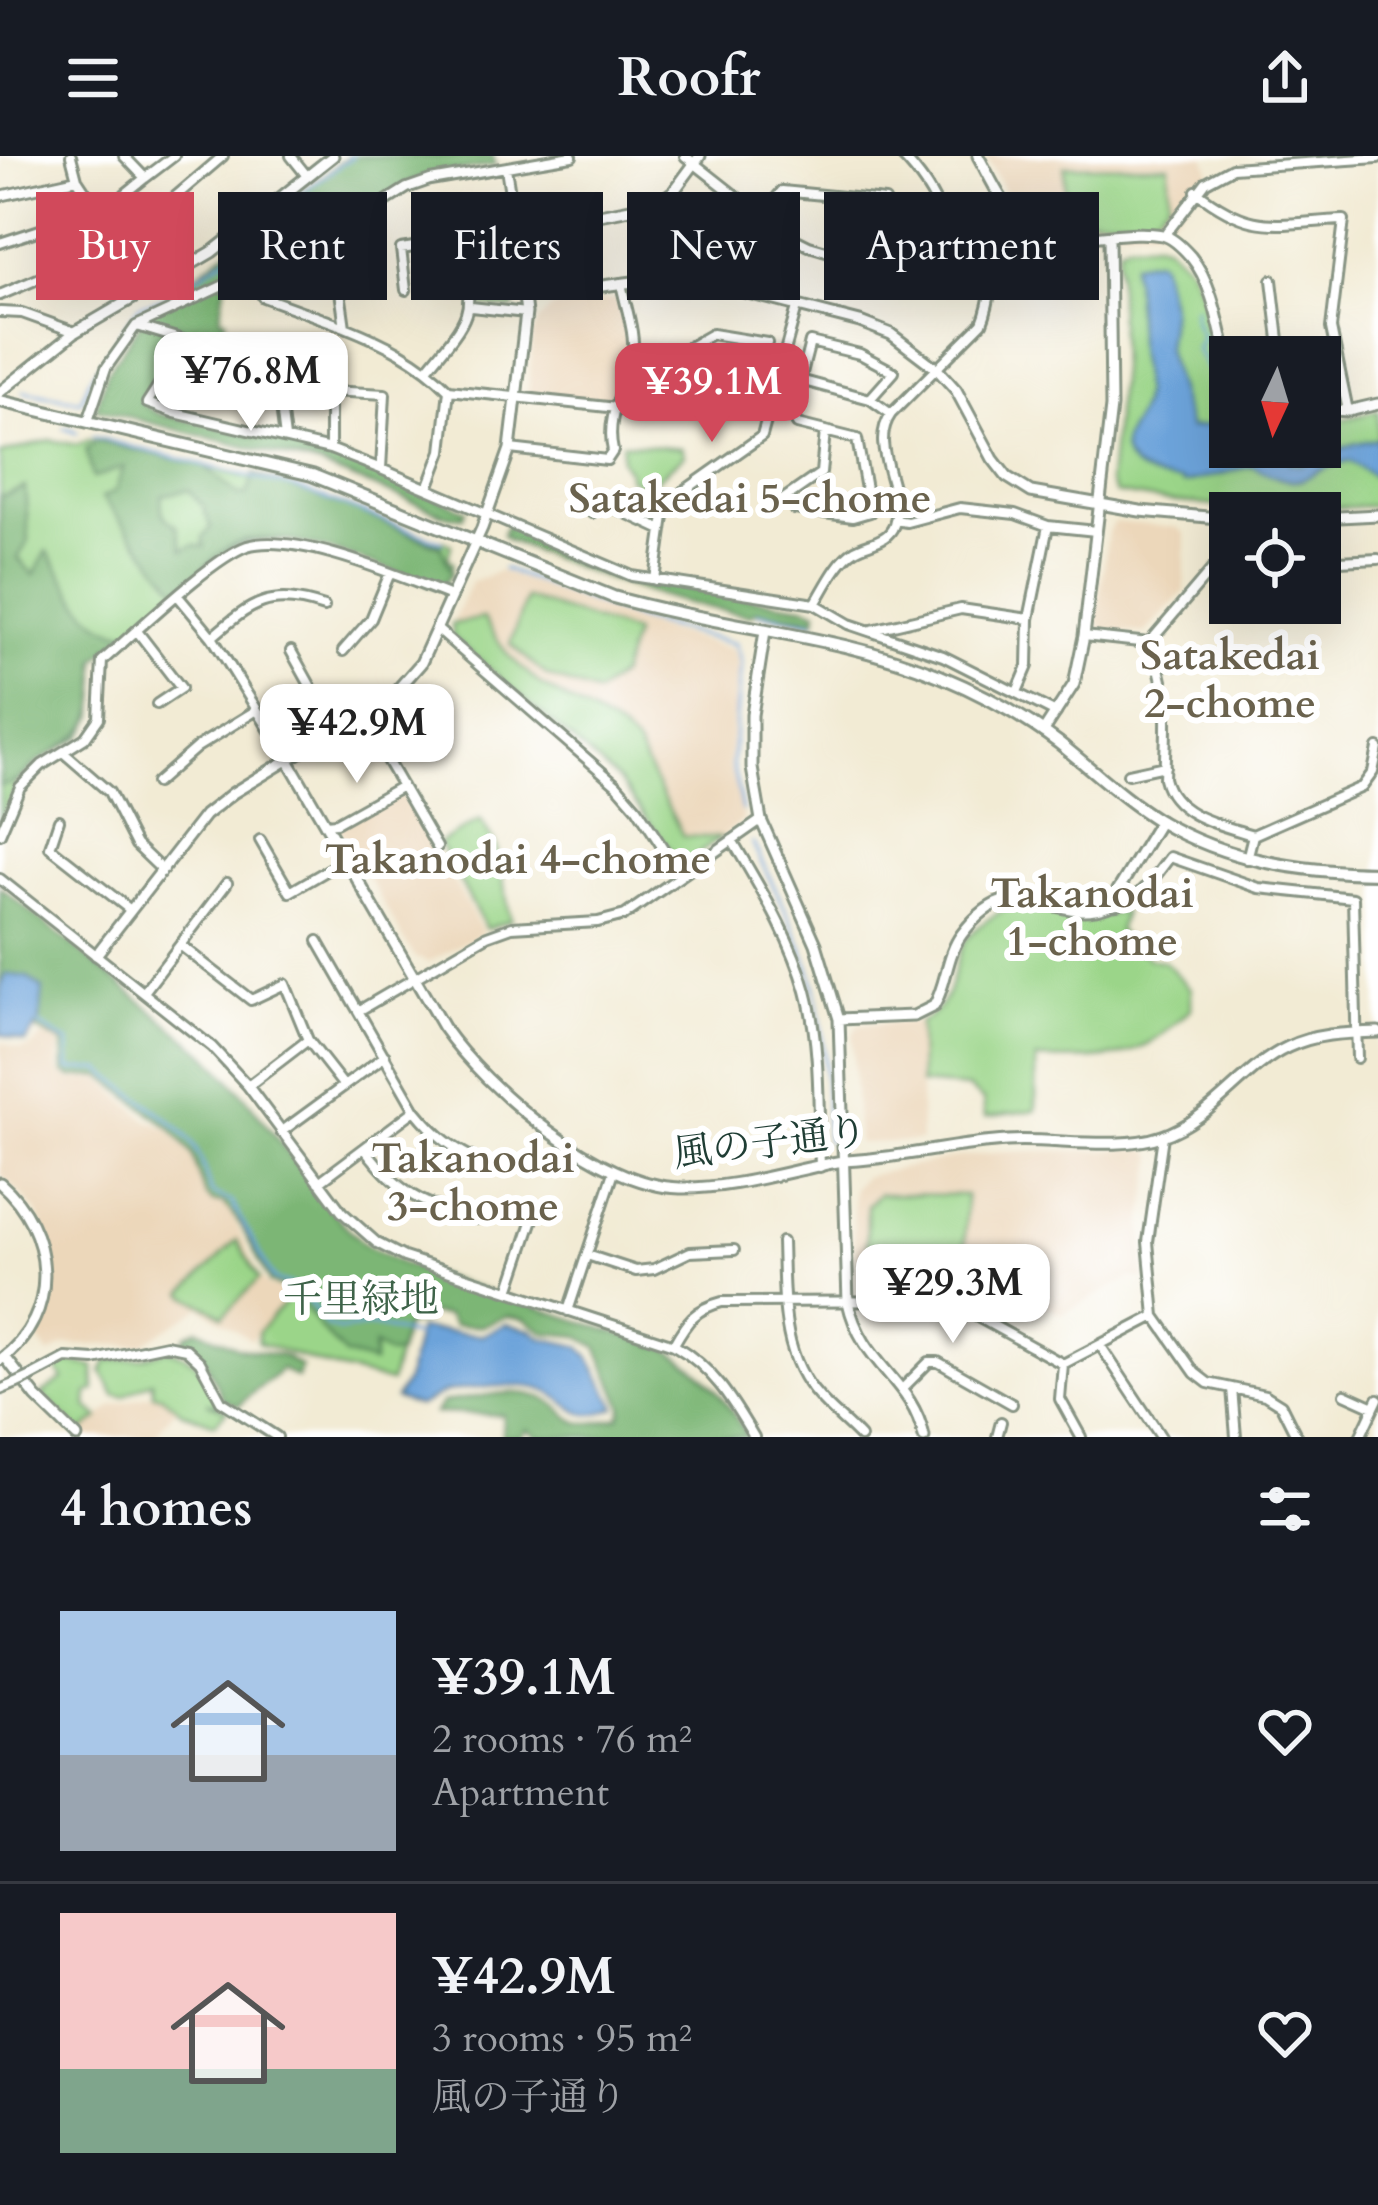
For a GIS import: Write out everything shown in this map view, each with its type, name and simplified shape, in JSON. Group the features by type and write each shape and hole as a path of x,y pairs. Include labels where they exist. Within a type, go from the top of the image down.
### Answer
{"main road":[{"path":"0,397 312,475 613,597 708,622 855,646 913,665 976,692 1043,731 1160,821 1210,847 1295,869 1378,873"}],"street":[{"path":"71,156 86,192"},
{"path":"124,156 146,178"},
{"path":"128,192 174,156"},
{"path":"181,192 223,156"},
{"path":"291,156 307,176"},
{"path":"194,263 333,156"},
{"path":"387,200 430,180 572,156"},
{"path":"685,156 698,160 734,192"},
{"path":"800,240 939,284 950,248 948,228 902,156"},
{"path":"978,156 998,192"},
{"path":"1166,235 1196,191 1232,168 1378,158"},
{"path":"603,214 656,204 674,191 698,160"},
{"path":"506,168 510,192"},
{"path":"0,196 77,179"},
{"path":"1196,191 1224,213 1256,224 1344,220 1331,328 1348,411"},
{"path":"0,243 36,231"},
{"path":"1099,236 1166,235 1194,261 1206,284 1220,336"},
{"path":"1043,731 1074,684 1084,636 1113,368 1109,236"},
{"path":"406,290 401,249 411,248"},
{"path":"603,285 671,277 701,281 860,322 891,334 938,369 956,390 1007,477 1042,496 1209,517"},
{"path":"0,295 36,280"},
{"path":"1272,280 1279,336"},
{"path":"510,449 607,460 614,451 610,437 614,406 634,353 621,283"},
{"path":"88,422 106,368 136,326 218,288"},
{"path":"0,397 75,332 133,300"},
{"path":"271,300 392,346 428,368 449,390 683,415 730,386 742,384"},
{"path":"341,300 345,327"},
{"path":"428,368 462,326 470,300"},
{"path":"96,955 205,815 233,793 362,717 405,684 438,630 510,449 526,300"},
{"path":"815,604 850,553 889,534 895,520 883,427 982,323 989,300"},
{"path":"471,307 526,313"},
{"path":"655,580 664,516 674,498 764,439 797,307"},
{"path":"0,312 22,313 75,332"},
{"path":"136,326 255,358 330,391 385,394 381,469"},
{"path":"634,353 675,356 702,333 767,343"},
{"path":"188,341 147,403 330,449 632,576 815,604 849,624 944,656 1058,713"},
{"path":"786,498 794,509 853,517 870,512 857,439 797,424 792,412 809,342 860,355 894,372 870,399"},
{"path":"173,364 279,391 285,438"},
{"path":"800,380 870,399 891,414"},
{"path":"428,488 442,452 449,390"},
{"path":"330,391 330,449"},
{"path":"1341,411 1378,404"},
{"path":"772,507 821,472 825,430"},
{"path":"867,496 892,493"},
{"path":"592,513 604,503 662,530"},
{"path":"895,520 907,522 960,508 1096,531"},
{"path":"1341,517 1378,515"},
{"path":"1017,692 1028,666 1029,619 1048,526"},
{"path":"0,833 20,787 41,765 85,738 99,718 102,661 236,551 253,544 358,558 451,596"},
{"path":"1341,561 1378,560"},
{"path":"343,651 371,619 390,572"},
{"path":"1149,643 1209,573"},
{"path":"178,596 212,637 288,760"},
{"path":"212,637 249,604 269,599 324,607"},
{"path":"869,631 961,609 1029,619"},
{"path":"438,630 617,784 681,876"},
{"path":"137,631 181,688 157,704"},
{"path":"765,631 752,716 752,768 761,820 816,944 839,1018 848,1302 861,1342 874,1362 903,1388 924,1437"},
{"path":"1084,636 1149,643"},
{"path":"1149,643 1167,694 1167,790 1182,808 1253,835 1362,787 1373,772 1378,748"},
{"path":"291,651 336,732"},
{"path":"156,783 177,763 257,710"},
{"path":"362,717 436,847"},
{"path":"167,750 177,763"},
{"path":"64,753 109,792 136,845 161,869"},
{"name":"風の子通り","path":"288,760 443,1027 485,1080 614,1172 676,1188 1002,1141 1162,1136 1206,1113 1286,1048 1326,1035 1378,1032"},
{"path":"1128,775 1165,766"},
{"path":"325,824 336,823 402,786"},
{"path":"59,820 50,847 129,909"},
{"path":"360,1010 488,936 512,927 598,922 625,915 761,820"},
{"path":"1109,905 1160,821"},
{"path":"1247,859 1253,835"},
{"path":"732,840 769,904 806,992 815,1047 820,1168"},
{"path":"260,841 290,892 345,860"},
{"path":"839,1018 914,1016 934,1006 960,936 994,905 1014,896 1081,912 1122,904 1141,895 1170,857 1259,888 1353,898 1357,1058"},
{"path":"0,879 212,1047 248,1086 342,1212 377,1244 404,1257 674,1345 717,1377 754,1437"},
{"path":"144,992 227,884"},
{"path":"318,941 415,1110 452,1149 483,1162"},
{"path":"181,945 251,1000 285,984 308,1040 344,1087"},
{"path":"248,1086 308,1040"},
{"path":"281,1132 385,1057"},
{"path":"319,1182 415,1110"},
{"path":"1162,1136 1148,1243 1155,1316 1196,1373 1208,1383 1265,1395 1281,1405 1297,1437"},
{"path":"365,1149 391,1184 410,1197 476,1219"},
{"path":"568,1311 614,1172"},
{"path":"0,1183 31,1217 45,1267 40,1308 31,1327 2,1358 77,1437"},
{"path":"509,1291 536,1210"},
{"path":"782,1242 787,1333 804,1378 860,1437"},
{"path":"587,1255 636,1271 654,1269 673,1256 690,1252 734,1250"},
{"path":"674,1345 689,1318 703,1307 722,1302 941,1301 1063,1364"},
{"path":"1063,1364 1155,1316"},
{"path":"1100,1345 1161,1437"},
{"path":"0,1390 66,1358 94,1360 166,1346 186,1349 200,1362 220,1401 278,1437"},
{"path":"903,1388 929,1362 938,1362 1012,1404"},
{"path":"1063,1364 1060,1400 1082,1437"},
{"path":"1232,1388 1236,1437"},
{"path":"1346,1394 1376,1403 1360,1437"},
{"path":"997,1437 1001,1422"}],"shaded area":[{"path":"986,156 1205,156 1211,173 1168,222 1153,227 1099,228 1099,192 1004,192"},
{"path":"616,299 621,303 629,353 611,403 528,394 533,335 539,320 552,308"},
{"path":"1114,522 1176,527 1185,533 1185,591 1145,633 1103,630 1097,621 1108,531"},
{"path":"499,571 640,623 733,650 738,663 729,765 744,820 720,838 683,836 636,745 620,730 541,685 508,655 483,618 452,624 471,582"},
{"path":"400,791 483,932 429,962 415,958 338,826"},
{"path":"919,1023 921,1141 858,1143 852,1036 858,1025"},
{"path":"44,1035 60,1044 62,1075 71,1080 101,1079 148,1121 168,1129 190,1155 205,1198 226,1207 259,1276 268,1286 293,1293 251,1340 201,1307 141,1345 66,1345 49,1355 36,1336 47,1311 52,1256 36,1211 0,1173 0,1041 29,1048"},
{"path":"1148,1149 1155,1157 1143,1220 1144,1279 1130,1278 1062,1314 964,1260 854,1257 853,1188 865,1176 1002,1152"},
{"path":"160,1396 176,1408 153,1437 86,1437 81,1432 113,1406"}],"green space":[{"path":"349,156 493,156 495,165 429,176 387,196 303,192"},
{"path":"1169,165 1169,201 1152,218 1099,218 1099,192 1065,192 1065,166"},
{"path":"1127,243 1167,245 1189,267 1199,286 1213,336 1209,336 1209,468 1341,468 1341,419 1378,411 1378,506 1341,507 1341,492 1209,492 1209,505 1115,493 1109,481 1120,368 1117,257 1119,248"},
{"path":"218,258 220,317 226,319 218,345 186,336 141,403 159,414 327,452 466,510 463,517 449,516 318,465 96,409 107,372 148,312 163,300 194,300 194,276"},
{"path":"474,300 513,300 514,309 479,305"},
{"path":"51,440 77,445 89,440 254,479 443,541 451,545 448,557 453,564 446,581 434,586 308,543 256,542 233,548 97,659 95,716 81,737 40,761 17,783 0,822 0,454"},
{"path":"96,441 203,465 238,495 247,495 254,474 441,547 452,573 443,585 431,584 307,544 257,539 229,547 177,589 102,498 115,491 124,467 93,478 86,450","holes":["189,490 203,506 211,528 203,537 204,547 183,550 177,526 163,514 162,495"]},
{"path":"622,443 682,448 685,455 648,486 628,478 621,460"},
{"path":"25,487 29,540 18,558 34,575 47,551 89,613 100,623 128,632 96,660 94,712 82,732 17,780 0,786 0,497"},
{"path":"506,526 548,544 552,551 630,580 808,607 817,611 816,619 757,611 750,615 657,595 508,540 502,535"},
{"path":"526,598 634,633 620,675 597,694 547,676 510,644"},
{"path":"483,618 508,655 541,685 620,730 636,745 683,836 720,838 682,866 619,781 453,637 452,624"},
{"path":"480,820 496,846 511,920 486,929 439,843"},
{"name":"千里緑地","path":"0,887 205,1053 364,1244 402,1264 667,1349 714,1387 748,1437 538,1437 527,1429 521,1437 502,1437 503,1415 435,1413 443,1402 518,1393 544,1398 575,1421 619,1417 623,1407 597,1347 578,1336 545,1333 525,1319 507,1316 482,1326 453,1325 447,1316 429,1314 425,1321 405,1326 398,1354 389,1355 374,1346 373,1363 345,1355 295,1292 270,1283 241,1225 224,1203 206,1196 192,1154 171,1128 102,1076 64,1073 63,1043 0,1003"},
{"path":"1014,904 1079,918 1124,912 1118,931 1148,958 1165,962 1191,989 1191,1008 1155,1040 1121,1055 1036,1059 1036,1110 985,1117 983,1100 968,1088 920,1084 919,1023 946,997 966,940"},
{"path":"879,1194 966,1195 965,1247 867,1246 867,1206"},
{"path":"237,1240 259,1279 223,1316 184,1293"},
{"path":"289,1298 299,1299 320,1326 341,1338 400,1344 390,1382 258,1343 258,1332"},
{"path":"198,1329 239,1348 283,1356 301,1367 297,1378 281,1369 239,1406 223,1399 206,1362 182,1343"},
{"path":"166,1350 186,1356 205,1376 218,1404 207,1403 227,1410 215,1424 153,1394 152,1381 124,1396 115,1395 102,1372 107,1361"},
{"path":"68,1362 94,1367 95,1390 88,1394 87,1407 99,1418 81,1432 42,1394 63,1379 56,1368"}],"water":[{"path":"1160,262 1171,308 1166,349 1189,428 1209,426 1209,468 1244,468 1183,484 1146,474 1126,457 1123,444 1143,392 1133,263"},
{"path":"1378,439 1378,479 1349,461 1341,463 1341,449"},
{"path":"1256,468 1328,468 1295,481"},
{"path":"6,974 27,977 43,989 40,1022 25,1042 0,1034 0,989"},
{"path":"506,1324 579,1346 616,1407 601,1413 580,1412 545,1390 523,1386 452,1391 418,1406 395,1399 406,1381 418,1329 482,1335"}],"waterway":[{"path":"24,391 81,401 90,378 139,306 168,297 267,229 295,197 353,156"},
{"path":"1195,307 1193,317 1202,338 1196,349 1209,371"},
{"path":"64,428 77,433"},
{"path":"93,437 299,489 442,542"},
{"path":"503,569 641,620 735,644 741,662 732,764 742,810"},
{"path":"758,613 814,622"},
{"path":"752,842 796,933 815,990 827,1142"},
{"path":"39,1025 69,1043 69,1070 101,1069 187,1137 212,1193 232,1202 273,1279 299,1288 327,1326 341,1330 373,1326 416,1336"}],"district":[{"name":"Satakedai 5-chome","path":"750,497"},
{"name":"Satakedai 2-chome","path":"1230,678"},
{"name":"Takanodai 4-chome","path":"518,858"},
{"name":"Takanodai 1-chome","path":"1092,916"},
{"name":"Takanodai 3-chome","path":"473,1181"}]}
